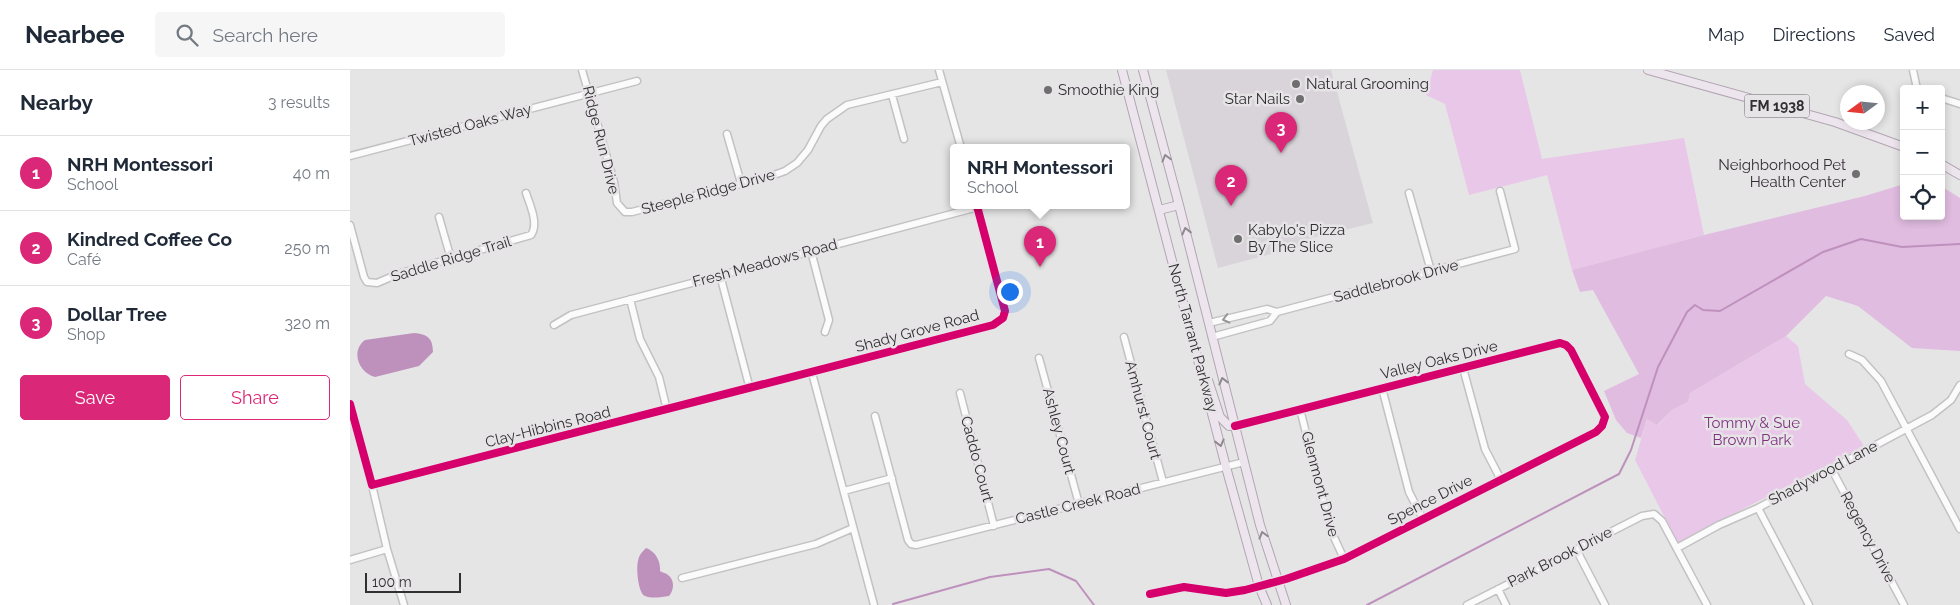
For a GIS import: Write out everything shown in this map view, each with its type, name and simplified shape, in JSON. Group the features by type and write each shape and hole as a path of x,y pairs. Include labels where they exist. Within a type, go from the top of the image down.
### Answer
{"main road":[{"name":"North Tarrant Parkway","path":"1122,70 1226,467 1267,605"},
{"name":"North Tarrant Parkway","path":"1143,70 1260,525 1286,605"},
{"name":"FM 1938","path":"1648,70 1835,122 1900,146"},
{"path":"1945,166 1960,175"},
{"path":"1159,210 1179,205"},
{"path":"1201,367 1213,392 1220,417 1228,426 1235,426"}],"street":[{"name":"Ridge Run Drive","path":"582,70 614,182 617,203 621,210"},
{"path":"939,70 960,144"},
{"path":"1913,70 1916,85"},
{"name":"Twisted Oaks Way","path":"350,156 636,81"},
{"name":"Steeple Ridge Drive","path":"621,210 632,212 785,171 797,163 808,150 827,119 848,105 942,82"},
{"path":"892,95 904,140"},
{"path":"1945,99 1960,104"},
{"path":"727,134 741,184"},
{"name":"Saddlebrook Drive","path":"1209,323 1267,309 1277,312 1515,249 1500,191"},
{"name":"Saddle Ridge Trail","path":"350,225 364,277 368,282 377,283 398,274 528,236 534,231 534,222 526,193"},
{"path":"1409,194 1431,271"},
{"name":"Fresh Meadows Road","path":"554,325 571,315 966,209"},
{"name":"Shady Grove Road","path":"812,373 999,322 1003,318 1005,311 1004,303 978,209"},
{"path":"439,217 451,259"},
{"path":"811,251 828,320 824,332"},
{"path":"720,275 750,389"},
{"path":"630,299 640,339 659,377 667,410"},
{"name":"Saddlebrook Drive","path":"1212,337 1270,321 1277,312"},
{"path":"1249,314 1252,326"},
{"name":"Amhurst Court","path":"1124,337 1163,482"},
{"name":"Valley Oaks Drive","path":"1235,426 1560,344 1566,345 1571,350 1604,413 1604,421"},
{"path":"1849,354 1862,360 1872,368 1881,381 1960,529"},
{"name":"Ashley Court","path":"1039,358 1079,504"},
{"path":"1463,368 1485,449 1500,480"},
{"path":"812,373 874,605"},
{"name":"Clay-Hibbins Road","path":"372,485 812,373"},
{"name":"Shadywood Lane","path":"1677,548 1719,525 1758,508 1907,428 1943,407 1960,385"},
{"path":"1382,388 1409,492 1423,519"},
{"name":"Caddo Court","path":"960,393 994,526"},
{"path":"350,404 387,549 404,605"},
{"name":"Glenmont Drive","path":"1300,409 1330,528 1344,559"},
{"path":"844,491 892,478 875,416"},
{"name":"Spence Drive","path":"1150,594 1184,587 1226,593 1278,582 1344,559 1596,432 1604,421"},
{"name":"Castle Creek Road","path":"892,478 908,540 911,544 920,545 1244,462"},
{"name":"Regency Drive","path":"1831,468 1904,605"},
{"path":"1758,508 1809,605"},
{"name":"Park Brook Drive","path":"1467,605 1642,516 1654,514 1662,521 1677,548"},
{"path":"682,578 816,544 853,528"},
{"path":"1677,548 1707,605"},
{"path":"350,560 387,549"},
{"path":"1576,549 1605,605"},
{"path":"1498,589 1506,605"}],"shaded area":[{"path":"1166,70 1331,70 1373,223 1312,238 1313,243 1218,268"},
{"path":"1900,185 1900,220 1945,220 1945,189 1960,198 1960,351 1912,348 1858,306 1826,296 1786,336 1690,393 1688,402 1672,410 1657,425 1647,419 1641,438 1627,433 1616,420 1604,391 1639,374 1593,290 1580,292 1572,270 1704,235 1865,196"},
{"path":"414,333 426,336 433,347 433,352 419,366 375,377 369,375 358,361 358,350 365,340"},
{"path":"646,548 657,557 660,571 667,574 673,582 673,588 669,596 648,597 641,590 637,574 637,564 640,555"}],"green space":[{"path":"1433,70 1520,70 1542,159 1684,138 1704,235 1572,270 1547,175 1469,195 1445,104 1426,95"},
{"name":"Tommy & Sue Brown Park","path":"1786,336 1798,346 1805,384 1847,420 1864,446 1678,543 1635,460 1647,419 1658,425 1672,410 1688,402 1690,393"}],"waterway":[{"path":"1367,605 1619,474 1631,450 1658,367 1687,312 1695,305 1703,310 1720,311 1823,252 1861,239 1902,247 1960,244"},
{"path":"893,604 990,577 1049,569 1076,581 1094,605"}],"cycle path":[{"path":"350,404 372,485 993,325 1003,318 1005,311 978,209"},
{"path":"1150,594 1184,587 1226,593 1245,590 1286,579 1344,559 1596,432 1602,426 1605,417 1571,350 1566,345 1560,343 1235,426"}],"place":[{"name":"Natural Grooming","path":"1296,84"},
{"name":"Smoothie King","path":"1048,90"},
{"name":"Star Nails","path":"1300,99"},
{"name":"Dollar Tree","path":"1281,153"},
{"name":"Neighborhood Pet Health Center","path":"1856,174"},
{"name":"Kindred Coffee Co","path":"1231,206"},
{"name":"Kabylo's Pizza By The Slice","path":"1238,239"},
{"name":"NRH Montessori","path":"1040,267"}]}
